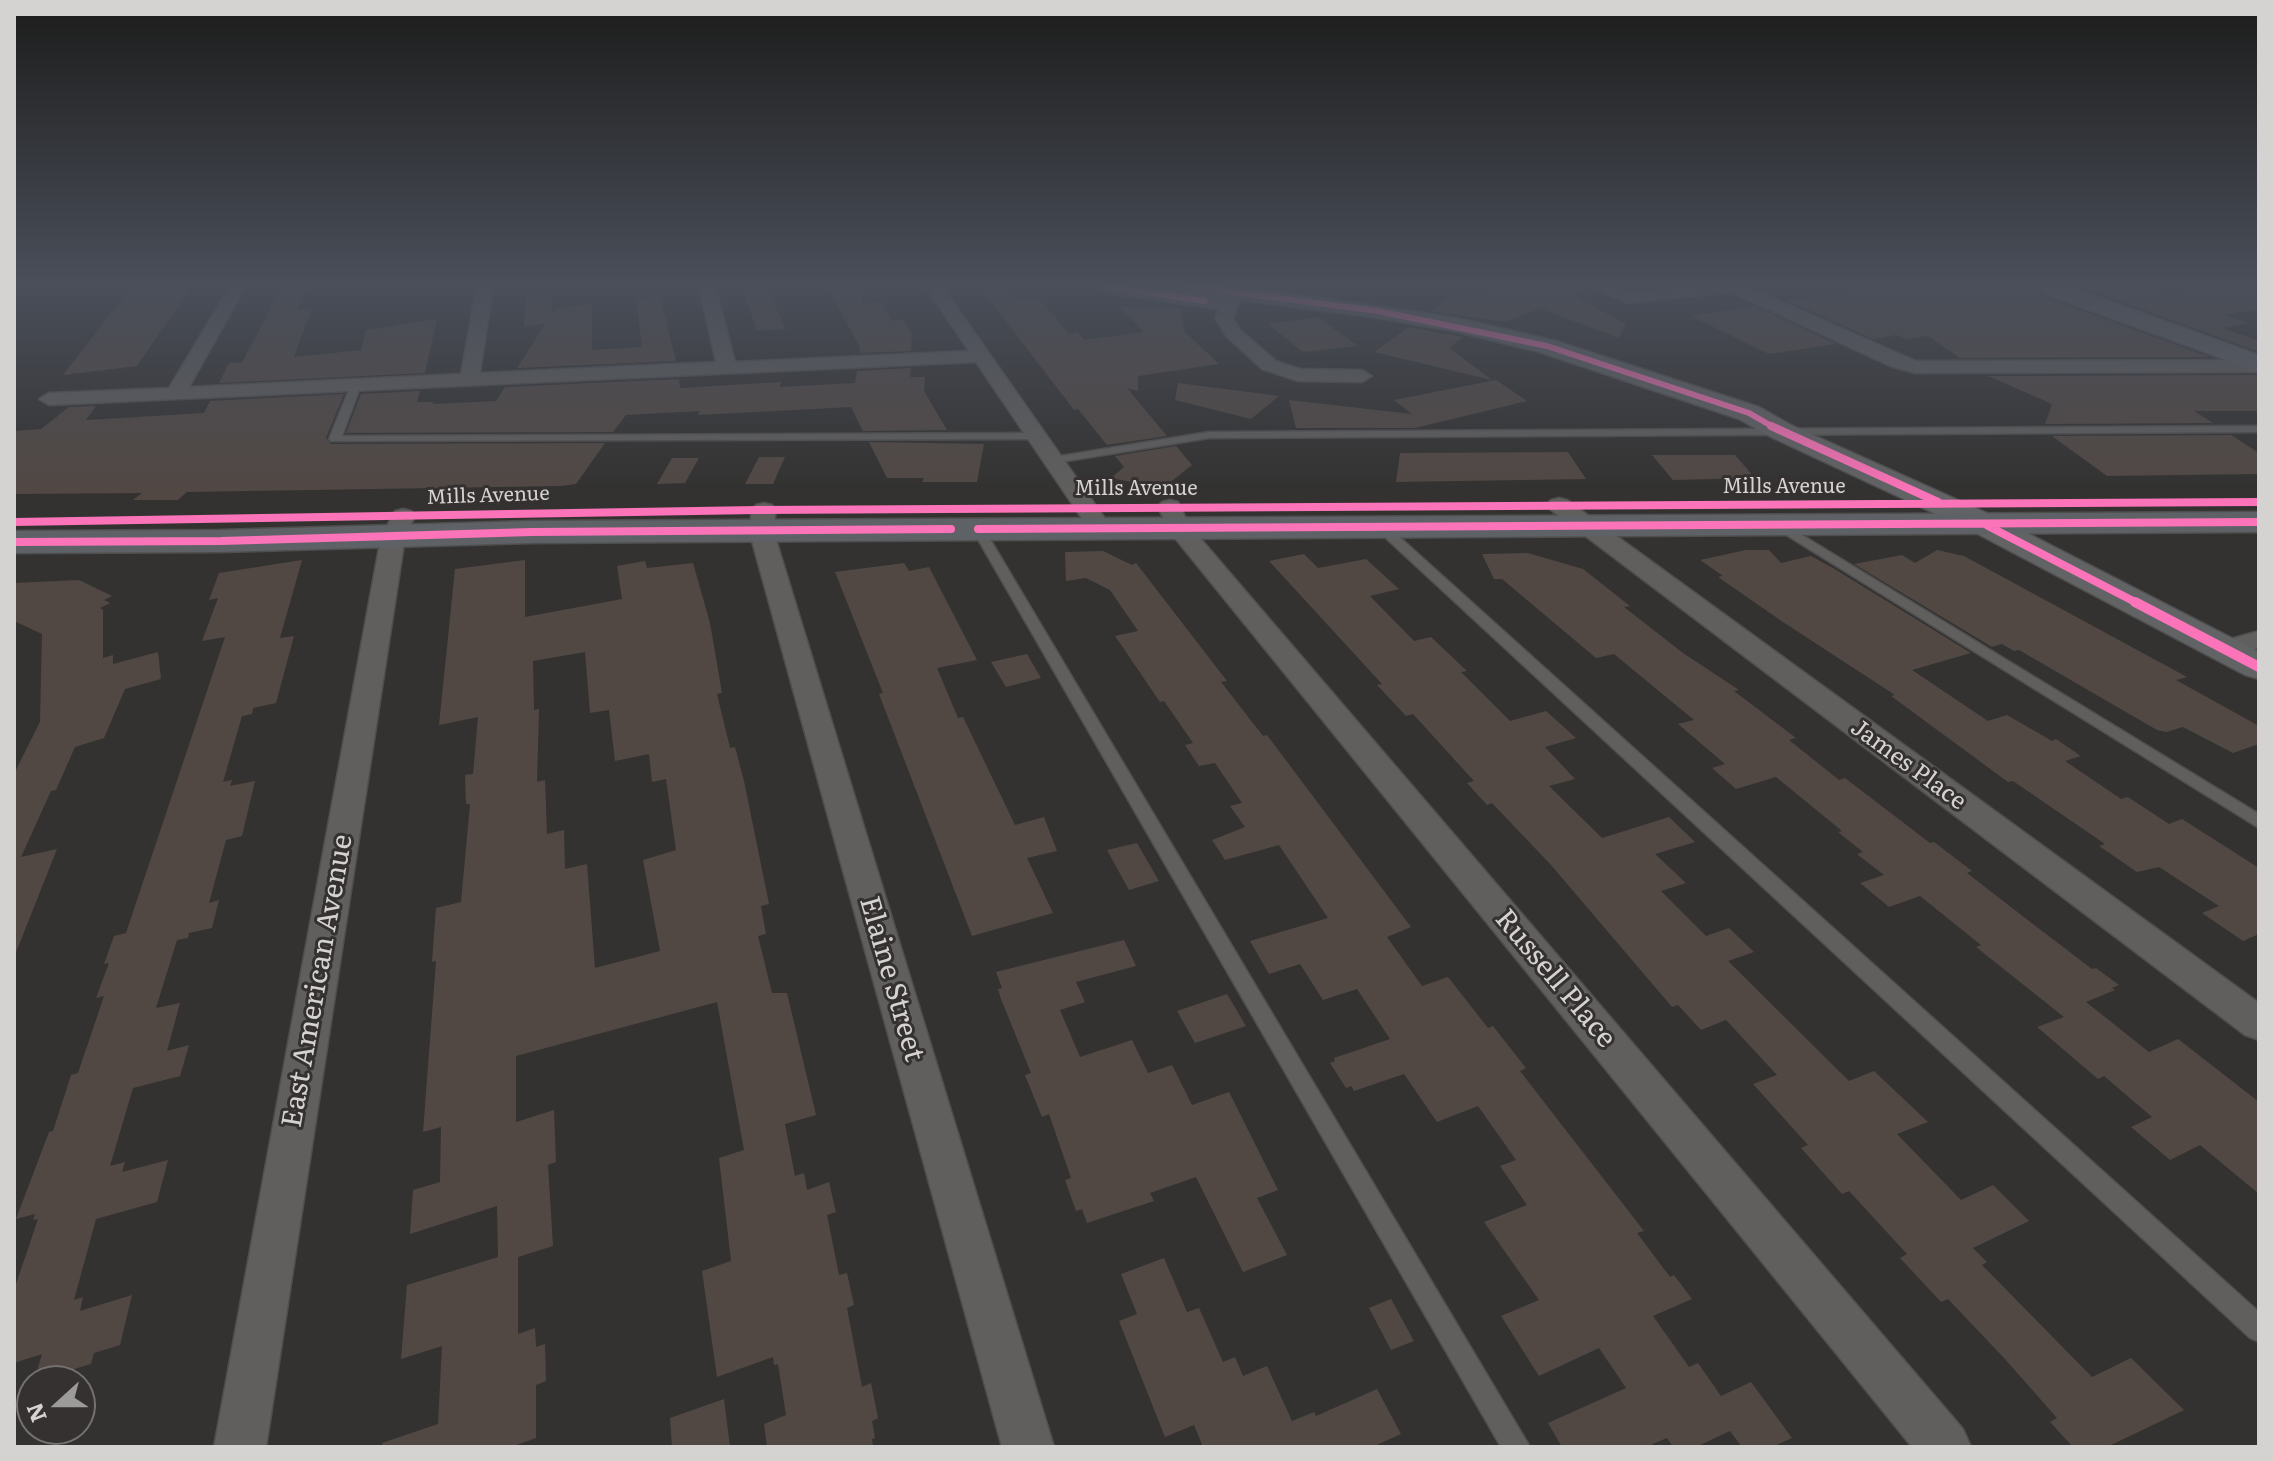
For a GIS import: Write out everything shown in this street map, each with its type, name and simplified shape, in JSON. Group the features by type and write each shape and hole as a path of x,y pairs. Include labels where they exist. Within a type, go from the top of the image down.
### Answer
{"main road":[{"path":"1572,354 1749,413 1781,431 1944,505 2248,652"},
{"path":"2230,354 2259,365"},
{"name":"Mills Avenue","path":"14,542 398,526 762,520 1570,515 1944,505 2259,502"},
{"name":"Mills Avenue","path":"1174,517 1380,526 1570,515 1779,525 2259,522"},
{"name":"Mills Avenue","path":"762,520 978,529 1092,517"},
{"name":"Mills Avenue","path":"14,522 398,526"}],"street":[{"path":"176,393 198,354"},
{"path":"470,379 474,354"},
{"path":"724,354 727,367"},
{"path":"1257,354 1269,365 1298,375 1362,376"},
{"path":"1880,354 1915,367 2259,365"},
{"path":"49,399 980,356 1092,517"},
{"name":"James Place","path":"1570,515 2259,1024"},
{"name":"Russell Place","path":"1174,517 1945,1447"},
{"name":"Elaine Street","path":"762,520 1028,1447"},
{"name":"East American Avenue","path":"240,1447 398,526"}],"lane":[{"path":"356,385 335,439 1036,436"},
{"path":"1054,460 1209,435 2259,429"},
{"path":"1779,525 2259,822"},
{"path":"1380,526 2259,1329"},
{"path":"978,529 1516,1447"}],"building":[{"path":"79,354 145,354 137,366 63,375"},
{"path":"246,354 295,354 294,357 429,354 425,373 219,383 229,363 242,362"},
{"path":"526,354 674,354 676,361 517,368"},
{"path":"1031,354 1209,354 1219,364 1138,376 1138,391 1127,388 1167,436 1107,445 1078,409 1074,410"},
{"path":"1383,354 1457,354 1492,380"},
{"path":"1954,354 2202,354 2210,357 1960,358"},
{"path":"911,368 910,377 925,377 924,391 947,430 863,431 851,407 698,415 700,411 626,415 613,432 346,433 361,394 420,391 417,402 434,402 432,404 496,401 505,387 679,379 680,388 781,382 780,387 855,383 857,371"},
{"path":"2259,375 2259,411 2194,411 2213,423 2045,424 2052,404 1988,376"},
{"path":"1496,380 1527,401 1415,428 1296,428 1289,400 1412,414 1394,400"},
{"path":"1178,383 1279,396 1251,419 1175,400"},
{"path":"344,394 326,438 331,444 605,443 576,484 561,486 187,492 178,500 133,500 142,493 14,494 14,431 41,429 69,407 96,406 86,420 204,413 210,401"},
{"path":"2231,435 2259,453 2259,474 2107,476 2052,436"},
{"path":"869,442 984,444 977,482 922,482 924,478 887,478"},
{"path":"1176,446 1192,465 1168,484 1157,484 1157,487 1111,478 1124,467 1115,456"},
{"path":"1568,452 1586,479 1396,482 1400,453"},
{"path":"1652,455 1735,455 1755,478 1673,480"},
{"path":"759,457 785,457 773,484 745,484"},
{"path":"672,458 699,458 685,483 657,484"},
{"path":"1746,550 1769,550 1781,563 1811,556 1971,653 1912,670 1988,721 2007,715 2052,741 2056,739 2081,756 2065,761 2121,799 2128,797 2169,824 2182,819 2259,868 2259,934 2243,941 2202,913 2219,906 2159,867 2137,872 2099,846 2105,844 2013,781 2008,782 1891,696 1895,695 1718,577 1723,576 1700,560"},
{"path":"1937,550 1964,556 2187,677 2176,680 2259,726 2259,744 2233,753 2183,727 2166,732 2157,730 2019,650 2014,651 2002,644 1992,647 1854,564 1902,555 1915,563"},
{"path":"1103,551 1132,565 1136,563 1227,681 1221,682 1263,736 1267,735 1411,927 1387,937 1422,986 1448,977 1488,1028 1493,1026 1526,1068 1520,1071 1644,1231 1637,1233 1670,1277 1674,1275 1692,1299 1653,1316 1689,1367 1698,1363 1721,1396 1751,1382 1792,1438 1772,1447 1742,1447 1730,1431 1696,1447 1673,1447 1667,1438 1646,1447 1562,1447 1548,1423 1626,1388 1599,1348 1539,1376 1501,1316 1539,1300 1484,1222 1527,1205 1500,1166 1516,1160 1478,1106 1437,1122 1404,1074 1354,1091 1351,1086 1346,1088 1330,1063 1335,1061 1334,1058 1390,1039 1357,989 1323,1000 1300,964 1269,974 1250,941 1328,918 1279,845 1225,860 1212,840 1245,827 1230,806 1242,803 1215,763 1199,766 1185,745 1193,743 1164,701 1160,702 1115,636 1138,631 1110,590 1086,578 1066,581 1065,552"},
{"path":"1528,553 1583,569 1630,606 1624,607 1683,653 1739,690 1734,691 1796,738 1789,740 1839,780 1845,778 1930,843 1934,842 1972,871 1967,873 2029,921 2092,969 2096,968 2119,985 2112,988 2115,990 2086,1002 2149,1052 2178,1039 2259,1102 2259,1194 2200,1145 2170,1160 2131,1127 2152,1117 2104,1076 2098,1079 2037,1027 2064,1017 1976,947 1981,945 1920,896 1889,907 1860,883 1884,875 1857,854 1863,852 1838,832 1842,831 1776,777 1736,789 1712,768 1725,764 1678,724 1694,720 1614,654 1596,658 1502,579 1494,579 1482,554"},
{"path":"1304,554 1318,568 1366,559 1399,589 1370,596 1414,641 1431,637 1467,671 1461,672 1510,721 1546,711 1576,738 1545,747 1575,779 1549,786 1602,838 1669,817 1695,842 1655,854 1686,883 1661,891 1706,936 1729,928 1754,952 1728,961 1849,1081 1874,1071 1928,1122 1897,1134 1961,1200 1993,1185 2029,1221 1973,1248 1987,1262 1982,1265 2092,1377 2131,1358 2184,1410 2107,1447 2073,1447 2050,1422 2057,1418 2004,1358 1948,1299 1941,1302 1900,1258 1907,1254 1849,1191 1842,1194 1801,1148 1808,1145 1753,1084 1777,1075 1726,1020 1701,1030 1678,1005 1672,1007 1551,865 1492,803 1487,805 1467,783 1474,781 1413,714 1406,716 1377,685 1382,684 1269,561"},
{"path":"302,560 280,638 294,636 276,703 253,708 252,714 242,716 223,782 232,780 230,786 255,781 242,836 226,840 209,903 219,900 212,928 189,933 188,938 177,940 156,1008 180,1003 167,1051 189,1045 180,1076 133,1088 110,1166 125,1162 122,1172 168,1160 157,1202 96,1219 74,1300 83,1297 80,1311 132,1295 120,1345 94,1353 91,1364 88,1365 39,1365 42,1354 14,1363 14,1290 38,1219 33,1220 35,1214 16,1219 49,1132 53,1131 71,1075 78,1073 104,996 96,998 109,963 104,964 114,936 126,933 225,637 202,641 218,598 209,600 219,573"},
{"path":"525,560 525,617 622,599 617,566 645,561 647,568 693,563 710,623 722,693 717,694 730,748 735,747 744,781 769,904 761,906 766,934 758,936 772,993 787,993 816,1115 785,1124 795,1176 804,1173 807,1190 829,1182 836,1212 827,1215 839,1275 847,1273 854,1305 847,1308 862,1387 871,1383 878,1418 872,1421 873,1447 767,1447 764,1424 786,1415 778,1364 774,1365 773,1357 717,1377 702,1271 731,1261 719,1158 744,1150 717,1002 516,1056 516,1122 554,1110 556,1162 548,1165 553,1246 518,1257 518,1334 535,1328 536,1347 545,1344 546,1381 536,1385 536,1438 511,1447 383,1447 382,1443 438,1424 442,1346 401,1359 407,1285 498,1257 497,1206 410,1234 413,1190 440,1182 441,1127 423,1132 436,961 432,962 436,908 461,902 470,804 466,804 465,775 473,774 478,717 439,725 455,569","holes":["585,652 590,713 609,710 615,761 649,754 652,782 666,779 676,850 643,860 660,951 595,968 587,864 565,869 564,830 547,834 545,780 537,782 539,709 534,710 533,661"]},
{"path":"904,563 909,571 929,567 977,660 937,668 958,718 963,717 1015,825 1044,817 1057,851 1027,858 1053,913 972,936 835,572"},
{"path":"79,580 112,596 104,600 110,603 100,608 103,610 103,658 113,655 113,664 158,652 161,679 125,689 104,738 75,747 56,790 51,791 21,857 57,849 15,955 14,774 40,722 42,634 14,621 14,583"},
{"path":"1027,654 1041,678 1006,687 991,662"},
{"path":"1137,843 1159,881 1129,890 1107,850"},
{"path":"1124,940 1136,966 1076,982 1085,1002 1060,1010 1080,1057 1132,1040 1148,1073 1172,1065 1192,1105 1229,1092 1278,1190 1257,1198 1287,1255 1243,1272 1196,1177 1150,1193 1154,1201 1087,1223 1082,1209 1076,1211 1065,1180 1071,1178 1049,1114 1042,1117 1025,1075 1031,1073 1001,999 998,989 1002,988 996,972"},
{"path":"1227,994 1246,1026 1195,1043 1177,1011"},
{"path":"1164,1258 1187,1312 1199,1308 1223,1362 1235,1357 1243,1376 1267,1366 1292,1421 1314,1412 1316,1416 1377,1389 1401,1434 1372,1447 1203,1447 1194,1425 1165,1437 1119,1321 1137,1314 1121,1274"},
{"path":"1391,1299 1414,1341 1391,1350 1369,1308"},
{"path":"724,1399 730,1447 672,1447 670,1418"}],"cycle path":[{"path":"1572,354 1749,413 1781,431 1938,502"},
{"path":"14,522 757,510 2259,502"},
{"path":"978,529 2259,522"},
{"path":"1988,526 2259,667"},
{"path":"14,542 221,541 532,532 951,529"}]}
